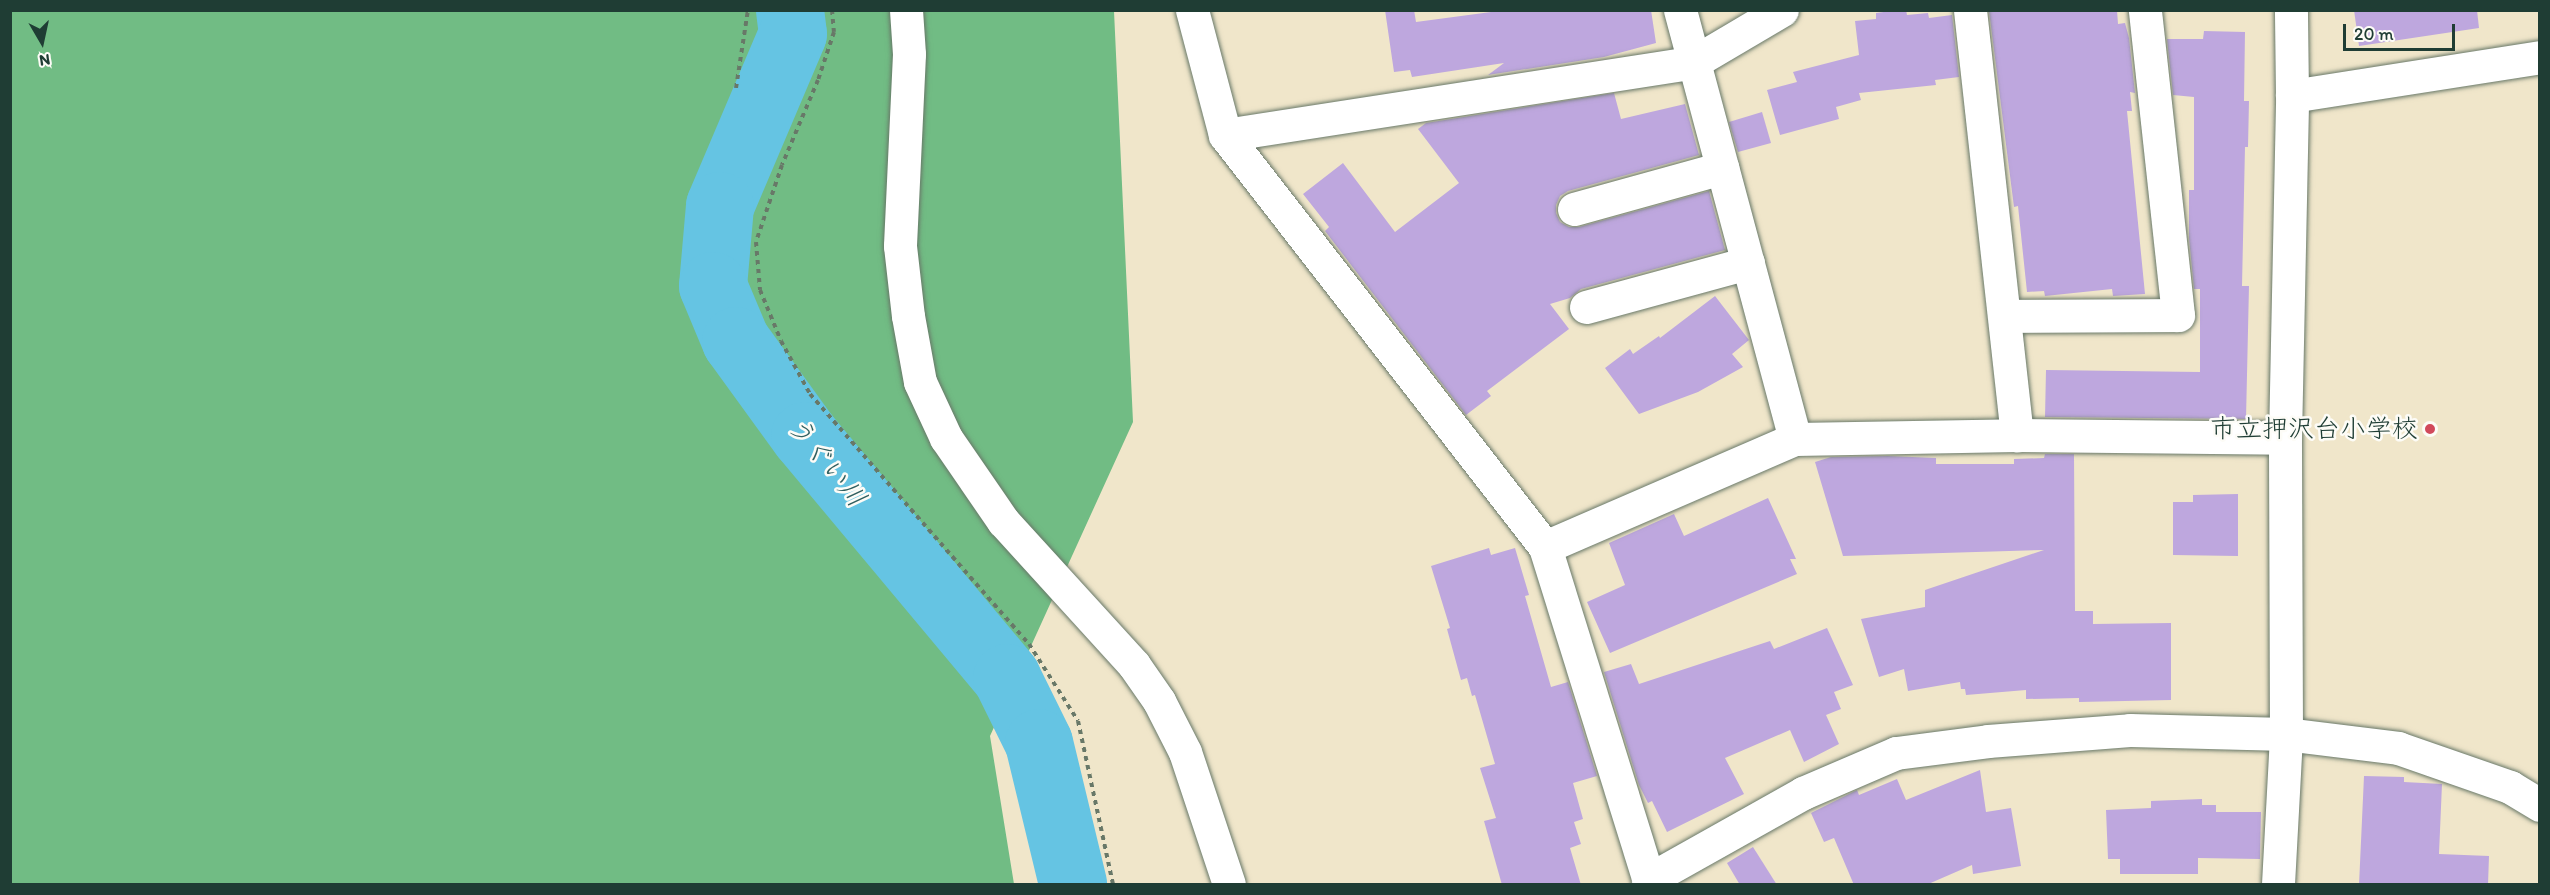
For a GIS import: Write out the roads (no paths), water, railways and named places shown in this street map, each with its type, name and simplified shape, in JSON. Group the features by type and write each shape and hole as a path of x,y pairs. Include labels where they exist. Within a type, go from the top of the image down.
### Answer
{"street":[{"path":"906,10 909,54 900,246 908,316 920,382 946,438 1003,521 1134,665 1159,701 1185,752 1229,885"},
{"path":"1192,10 1225,135 1545,547 1649,882 1803,793 1896,753 1988,741 2130,730 2286,734 2398,748 2510,787 2540,805"},
{"path":"1680,10 1795,439"},
{"path":"1225,135 1694,62 1782,10"},
{"path":"1970,10 2006,316 2017,435"},
{"path":"2006,316 2178,315 2145,10"},
{"path":"2278,885 2286,734 2285,438 2292,96 2291,10"},
{"path":"2292,96 2540,57"},
{"path":"1574,209 1722,168"},
{"path":"1586,307 1748,263"},
{"path":"1545,547 1795,439 2017,435 2285,438"}],"waterway":[{"name":"うぐい川","path":"790,10 793,34 720,206 713,286 736,341 805,436 1007,678 1039,743 1073,884"}],"place":[{"name":"市立押沢台小学校","path":"2430,429"}]}
